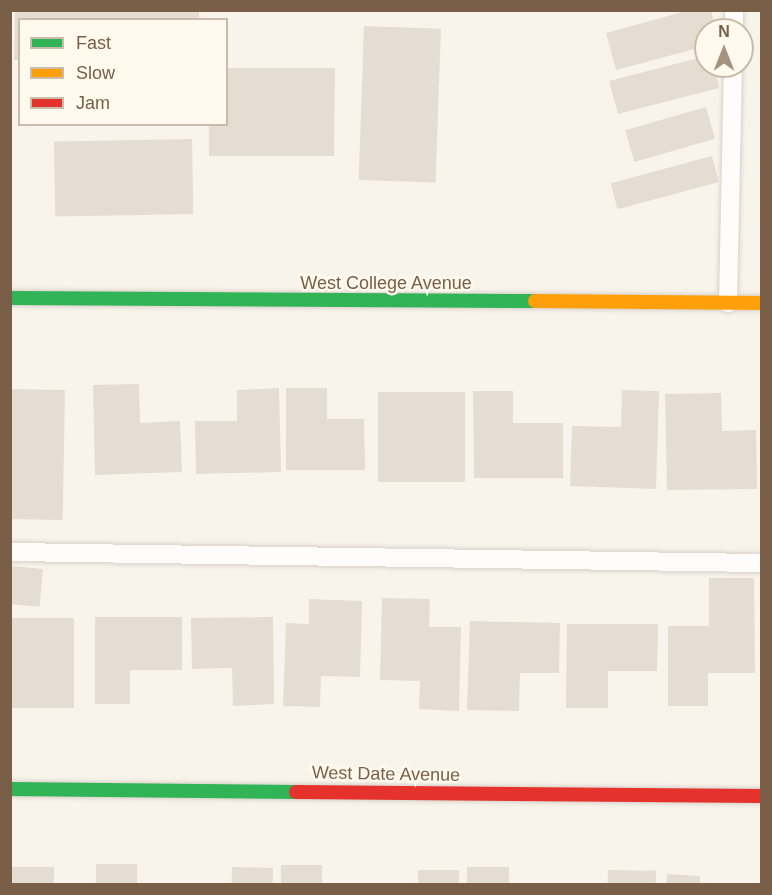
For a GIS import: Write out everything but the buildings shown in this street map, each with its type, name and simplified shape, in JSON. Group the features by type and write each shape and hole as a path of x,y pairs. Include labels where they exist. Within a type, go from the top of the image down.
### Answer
{"street":[{"name":"West College Avenue","path":"10,298 762,303"},
{"name":"West Date Avenue","path":"10,789 762,796"}],"lane":[{"path":"728,303 733,78"},
{"path":"10,552 762,563"}],"traffic: fast":[{"path":"10,298 535,301"},
{"path":"10,789 296,792"}],"traffic: slow":[{"path":"535,301 762,303"}],"traffic: jam":[{"path":"296,792 762,796"}]}
